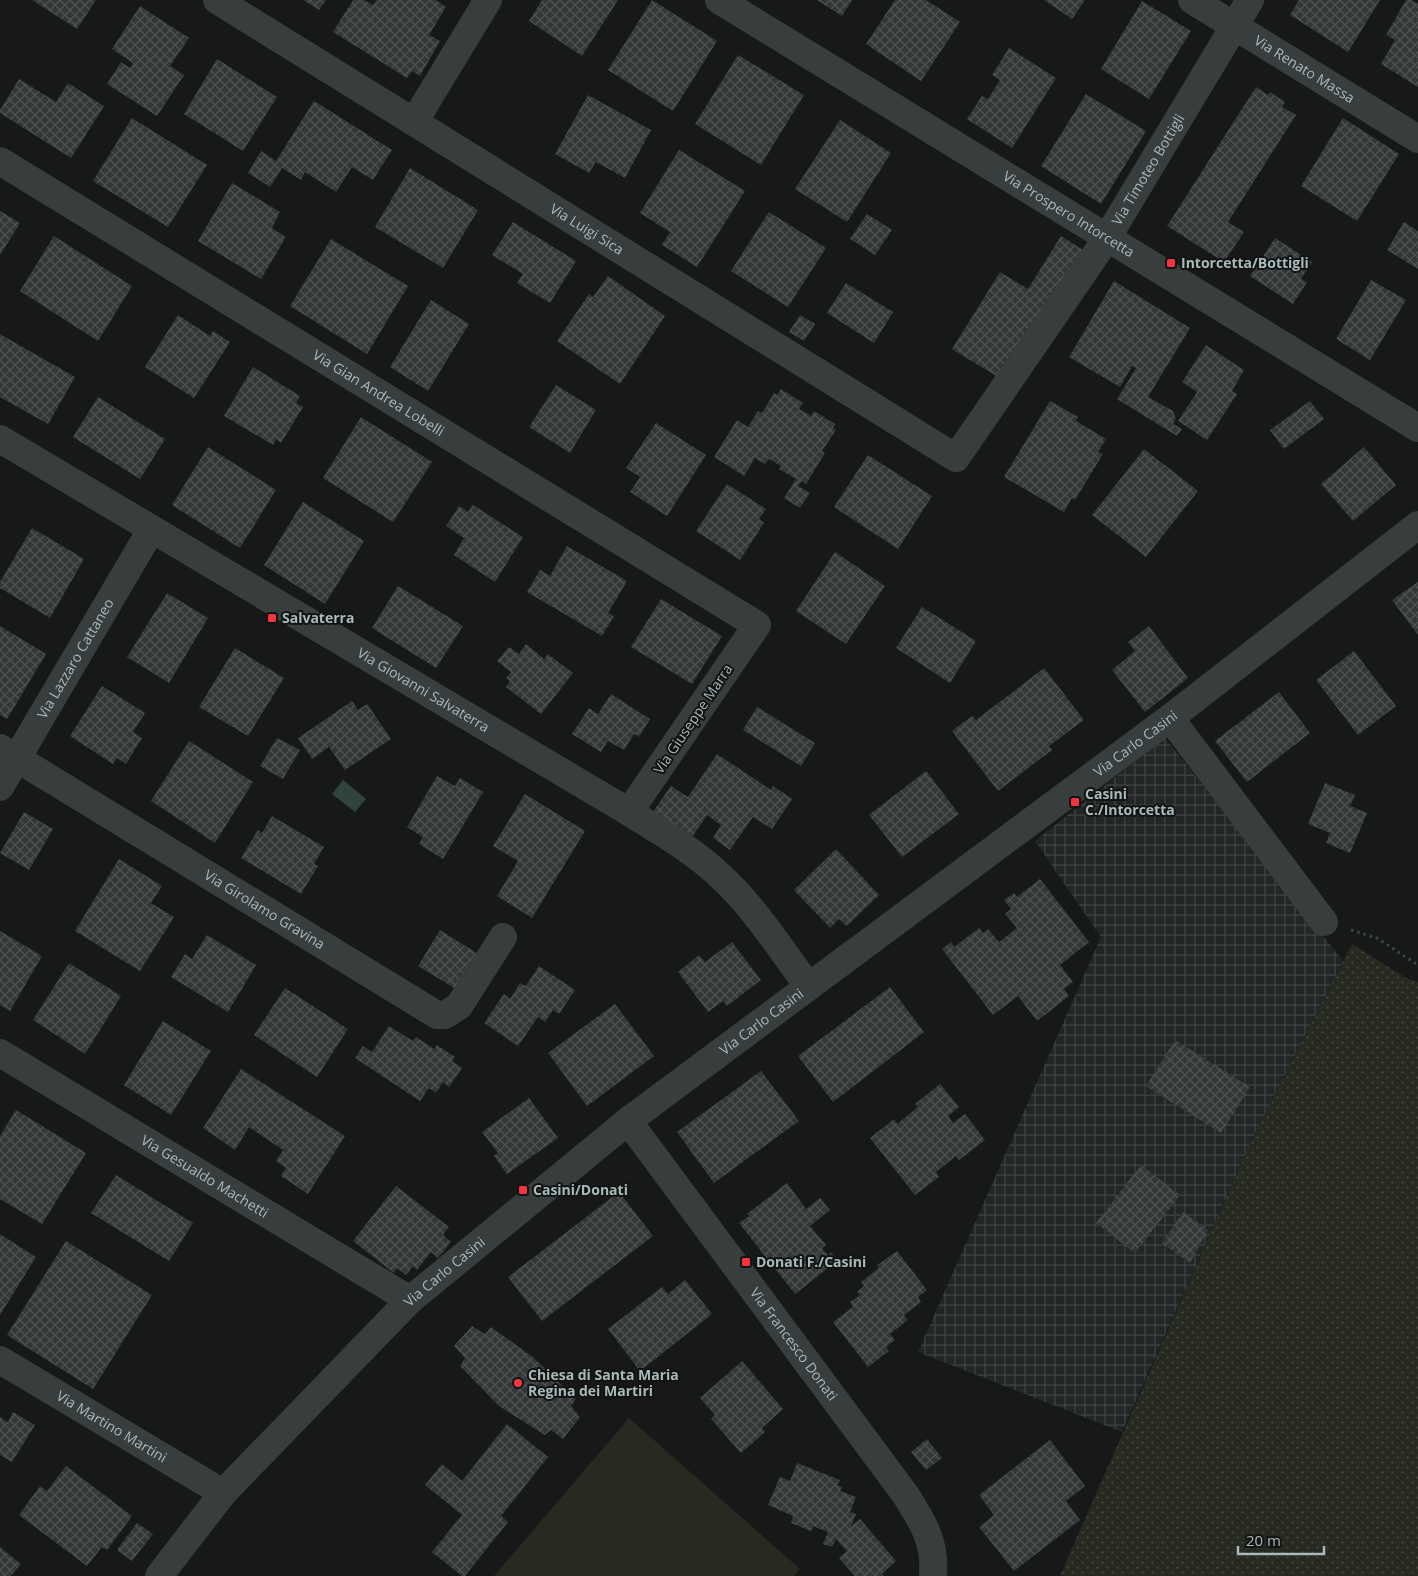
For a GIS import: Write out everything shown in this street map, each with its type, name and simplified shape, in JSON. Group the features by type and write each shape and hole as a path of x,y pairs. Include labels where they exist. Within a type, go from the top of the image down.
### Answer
{"street":[{"name":"Via Luigi Sica","path":"217,0 956,458"},
{"path":"414,122 488,0"},
{"name":"Via Prospero Intorcetta","path":"719,0 1418,428"},
{"name":"Via Renato Massa","path":"1192,0 1418,139"},
{"name":"Via Timoteo Bottigli","path":"956,458 1108,238 1250,0"},
{"name":"Via Gian Andrea Lobelli","path":"0,161 757,625"},
{"name":"Via Giovanni Salvaterra","path":"0,439 629,812 692,853 718,873 748,906 808,986"},
{"name":"Via Carlo Casini","path":"159,1576 223,1493 410,1300 628,1121 1170,718 1418,525"},
{"name":"Via Lazzaro Cattaneo","path":"0,787 8,753 151,530"},
{"name":"Via Giuseppe Marra","path":"629,812 757,625"},
{"path":"1170,718 1324,922"},
{"name":"Via Girolamo Gravina","path":"8,753 436,1015 445,1014 459,1006 503,937"},
{"name":"Via Gesualdo Machetti","path":"0,1053 410,1300"},
{"name":"Via Francesco Donati","path":"628,1121 918,1514 931,1542 934,1562 933,1576"},
{"name":"Via Martino Martini","path":"0,1360 223,1493"}],"path":[{"path":"1324,922 1377,938 1418,965"}],"shaded area":[{"path":"1165,738 1343,961 1252,1139 1122,1432 918,1352 1101,937 1035,841"},
{"path":"343,780 366,799 355,812 332,794"},
{"path":"1352,944 1406,978 1418,982 1418,1576 1060,1576 1252,1139"},
{"path":"629,1418 800,1569 794,1576 494,1576"}],"building":[{"path":"32,0 96,0 77,29"},
{"path":"303,0 326,0 319,10"},
{"path":"353,0 364,0 373,5 377,0 436,0 446,7 429,35 440,41 420,76 412,71 407,78 333,32"},
{"path":"542,0 618,0 582,56 529,21"},
{"path":"652,0 717,41 673,111 608,70"},
{"path":"817,0 852,0 842,16"},
{"path":"895,0 926,0 960,22 921,81 866,44"},
{"path":"1044,0 1085,0 1072,19"},
{"path":"1299,0 1380,0 1348,52 1290,15"},
{"path":"1406,0 1411,0 1418,4 1418,87 1381,64 1395,40 1386,35"},
{"path":"1142,1 1191,31 1149,99 1101,69"},
{"path":"140,6 189,38 170,66 184,75 157,116 107,84 121,62 130,68 133,63 112,49"},
{"path":"1009,48 1056,78 1012,148 967,119 982,96 988,99 1000,80 992,75"},
{"path":"738,55 804,95 761,165 695,124"},
{"path":"217,59 277,97 243,151 184,114"},
{"path":"19,79 56,102 68,83 104,106 71,158 0,113"},
{"path":"1256,87 1268,95 1270,92 1285,102 1282,107 1296,115 1228,222 1244,232 1224,262 1167,226"},
{"path":"1086,94 1146,131 1101,204 1041,166"},
{"path":"588,95 651,130 625,178 596,162 589,173 555,154"},
{"path":"314,101 392,150 373,180 352,167 336,192 305,172 301,180 282,168 270,187 248,173 261,151 276,161"},
{"path":"132,118 207,165 168,227 93,181"},
{"path":"1343,118 1399,154 1357,221 1301,186"},
{"path":"840,120 891,153 847,222 795,189"},
{"path":"679,150 745,191 697,267 662,245 670,232 640,213"},
{"path":"410,168 478,210 443,268 375,227"},
{"path":"232,183 280,212 272,228 286,237 261,279 198,241"},
{"path":"0,211 20,223 0,255"},
{"path":"769,212 826,248 788,307 731,271"},
{"path":"867,214 892,230 875,255 850,239"},
{"path":"513,222 576,261 550,303 517,283 523,274 492,255"},
{"path":"1404,222 1418,231 1418,269 1387,250"},
{"path":"54,236 132,286 98,341 20,291"},
{"path":"1061,236 1083,250 1003,380 952,349 1000,272 1028,289"},
{"path":"1275,238 1312,262 1301,279 1307,282 1293,304 1250,276"},
{"path":"331,239 408,286 367,354 290,306"},
{"path":"608,276 665,316 620,384 557,341 589,294 593,297"},
{"path":"1371,280 1406,300 1370,360 1336,339"},
{"path":"1114,281 1190,328 1148,397 1173,411 1176,419 1173,424 1182,429 1177,436 1117,399 1136,368 1132,366 1120,387 1069,357"},
{"path":"846,283 893,312 874,343 827,313"},
{"path":"431,300 469,324 428,391 390,367"},
{"path":"178,315 210,336 213,331 230,342 194,398 145,367"},
{"path":"800,315 815,324 804,341 789,332"},
{"path":"0,334 75,377 48,424 0,397"},
{"path":"1206,345 1244,370 1232,391 1237,394 1207,440 1178,421 1197,392 1182,382"},
{"path":"253,367 300,396 296,403 303,407 281,443 276,439 273,445 224,416"},
{"path":"556,385 596,410 570,453 529,427"},
{"path":"781,389 803,403 799,409 811,416 814,411 835,424 833,428 836,430 822,451 825,453 806,484 802,481 798,486 810,493 800,508 784,498 796,479 779,469 781,466 769,459 765,464 755,458 744,476 714,457 737,420 748,427 758,411 762,413 774,393 777,395"},
{"path":"98,397 165,439 140,479 73,437"},
{"path":"1050,401 1078,417 1076,421 1106,439 1098,452 1103,454 1075,500 1072,498 1064,512 1004,477"},
{"path":"1310,401 1324,419 1284,449 1270,430"},
{"path":"361,417 432,462 393,522 323,478"},
{"path":"656,423 706,455 667,516 630,492 640,477 626,468"},
{"path":"208,447 276,490 240,548 172,505"},
{"path":"1364,447 1396,485 1353,521 1321,484"},
{"path":"1144,449 1198,491 1146,557 1092,515"},
{"path":"868,455 932,496 898,549 834,507"},
{"path":"727,484 766,509 759,519 764,523 740,560 696,531"},
{"path":"303,502 364,541 325,604 264,565"},
{"path":"473,505 523,537 495,582 454,555 464,538 446,526 459,506 468,512"},
{"path":"32,528 84,559 50,618 0,588 0,582"},
{"path":"567,546 627,581 608,613 614,616 602,636 527,592 540,570 550,576"},
{"path":"835,552 885,586 846,644 796,611"},
{"path":"1418,582 1418,635 1392,600"},
{"path":"398,586 463,626 436,668 372,628"},
{"path":"167,593 208,618 169,683 127,657"},
{"path":"661,599 722,636 692,684 631,647"},
{"path":"922,607 976,641 950,683 896,648"},
{"path":"0,626 46,654 7,719 0,715"},
{"path":"1149,626 1188,678 1145,712 1112,670 1135,651 1128,642"},
{"path":"526,644 544,659 548,654 573,673 541,714 506,687 510,681 506,678 511,672 497,661 509,647 519,654"},
{"path":"235,648 284,678 248,736 199,707"},
{"path":"1354,651 1396,706 1358,735 1316,680"},
{"path":"1044,668 1084,720 1049,746 1052,750 998,791 952,731 972,716 976,720"},
{"path":"102,686 145,713 133,732 142,738 126,764 117,758 113,764 70,736"},
{"path":"1279,692 1310,733 1247,782 1215,741"},
{"path":"611,694 650,719 639,737 634,734 624,750 608,741 601,752 572,734 589,708 598,714"},
{"path":"352,701 358,710 367,704 391,739 345,770 329,747 312,759 298,738"},
{"path":"757,707 815,743 801,766 743,730"},
{"path":"277,738 300,750 283,779 260,766"},
{"path":"189,741 253,782 215,843 151,801"},
{"path":"717,754 771,790 773,786 792,799 772,829 753,817 730,850 713,838 721,825 707,815 689,842 650,816 671,786 688,797"},
{"path":"926,771 959,814 902,857 869,815"},
{"path":"437,776 455,786 460,778 483,792 443,859 419,844 423,837 407,827"},
{"path":"1325,783 1355,795 1350,806 1367,813 1350,853 1326,843 1330,833 1308,824"},
{"path":"525,794 585,831 532,918 497,896 518,861 493,846"},
{"path":"24,812 53,829 29,870 0,853"},
{"path":"272,816 324,847 314,864 318,866 301,894 241,858 258,830 262,833"},
{"path":"836,849 879,895 847,926 839,919 830,928 794,890"},
{"path":"119,859 162,886 151,903 174,917 140,971 75,931"},
{"path":"1040,879 1089,942 1060,965 1073,982 1064,989 1069,996 1037,1021 1018,996 993,1015 942,949 951,942 954,947 979,928 983,933 988,929 999,942 1017,928 1005,914 1011,909 1004,900 1014,893 1017,897"},
{"path":"440,930 483,957 461,992 418,966"},
{"path":"0,931 42,956 10,1011 0,1005"},
{"path":"207,935 256,965 228,1012 171,977 185,954 192,959"},
{"path":"732,942 761,980 727,1006 723,1001 708,1012 678,972 699,955 705,962"},
{"path":"69,963 121,996 85,1054 33,1020"},
{"path":"539,966 575,990 559,1014 553,1010 545,1022 538,1017 518,1046 484,1023 504,994 510,999 520,983 526,986"},
{"path":"890,987 924,1032 833,1102 798,1056"},
{"path":"285,988 348,1029 317,1077 254,1035"},
{"path":"615,1004 654,1056 587,1106 548,1053"},
{"path":"163,1021 211,1051 171,1115 124,1085"},
{"path":"389,1026 413,1041 416,1037 434,1049 437,1045 455,1057 452,1061 462,1068 449,1087 443,1082 436,1093 429,1088 420,1101 355,1058 363,1046 372,1052"},
{"path":"1175,1040 1250,1087 1221,1133 1146,1086"},
{"path":"241,1069 345,1136 308,1194 281,1176 286,1168 276,1161 283,1150 249,1127 235,1150 203,1128"},
{"path":"761,1071 799,1121 714,1183 677,1132"},
{"path":"940,1084 959,1107 948,1116 953,1123 965,1114 985,1140 959,1160 956,1156 936,1172 939,1177 915,1195 870,1138 894,1119 897,1124 918,1107 915,1104"},
{"path":"529,1098 558,1138 507,1174 494,1156 498,1153 482,1132"},
{"path":"16,1110 86,1153 42,1224 0,1199 0,1136"},
{"path":"1141,1165 1180,1195 1135,1253 1096,1223"},
{"path":"116,1175 193,1223 169,1261 91,1213"},
{"path":"787,1183 806,1209 820,1198 830,1210 810,1226 826,1245 822,1248 828,1255 831,1252 837,1261 795,1294 739,1223 749,1216 747,1214"},
{"path":"396,1186 449,1227 443,1235 451,1242 438,1258 431,1252 417,1270 413,1266 406,1275 397,1268 394,1273 353,1241"},
{"path":"619,1192 653,1236 542,1321 508,1277"},
{"path":"1183,1212 1208,1230 1190,1263 1162,1243"},
{"path":"0,1234 36,1257 0,1315"},
{"path":"66,1241 152,1295 93,1389 7,1335"},
{"path":"897,1251 927,1290 918,1297 921,1302 904,1315 908,1320 890,1334 895,1340 886,1347 889,1351 868,1367 833,1322 853,1307 850,1302 860,1295 857,1292 864,1286 861,1282 879,1268 877,1265"},
{"path":"685,1280 712,1314 640,1371 608,1329 662,1287 668,1294"},
{"name":"Chiesa di Santa Maria Regina dei Martiri","path":"472,1326 485,1334 491,1327 534,1358 576,1399 571,1406 580,1417 563,1439 551,1430 545,1435 499,1406 460,1366 465,1358 454,1346"},
{"path":"742,1361 783,1409 762,1428 765,1432 741,1453 711,1419 715,1415 700,1398"},
{"path":"13,1412 35,1425 12,1462 0,1455 0,1417 8,1422"},
{"path":"507,1424 548,1457 501,1516 508,1522 465,1576 462,1576 432,1552 462,1515 425,1485 442,1464 462,1481"},
{"path":"927,1439 942,1458 926,1470 911,1452"},
{"path":"1050,1440 1085,1486 1066,1501 1080,1520 1014,1571 979,1527 994,1515 979,1495"},
{"path":"797,1463 840,1480 837,1485 842,1487 840,1491 856,1497 850,1512 856,1514 851,1526 860,1519 896,1561 882,1574 884,1576 855,1576 839,1558 847,1551 836,1539 832,1547 823,1544 828,1532 813,1526 811,1531 791,1523 793,1516 768,1505 780,1477 790,1481"},
{"path":"66,1466 132,1516 107,1550 102,1547 87,1566 19,1515 40,1486 47,1491"},
{"path":"137,1523 153,1534 132,1561 117,1550"},
{"path":"0,1547 21,1564 11,1576 0,1576"}],"place":[{"name":"Intorcetta/Bottigli","path":"1171,263"},
{"name":"Salvaterra","path":"272,618"},
{"name":"Casini C./Intorcetta","path":"1075,802"},
{"name":"Casini/Donati","path":"523,1190"},
{"name":"Donati F./Casini","path":"746,1262"},
{"name":"Chiesa di Santa Maria Regina dei Martiri","path":"518,1383"}]}
